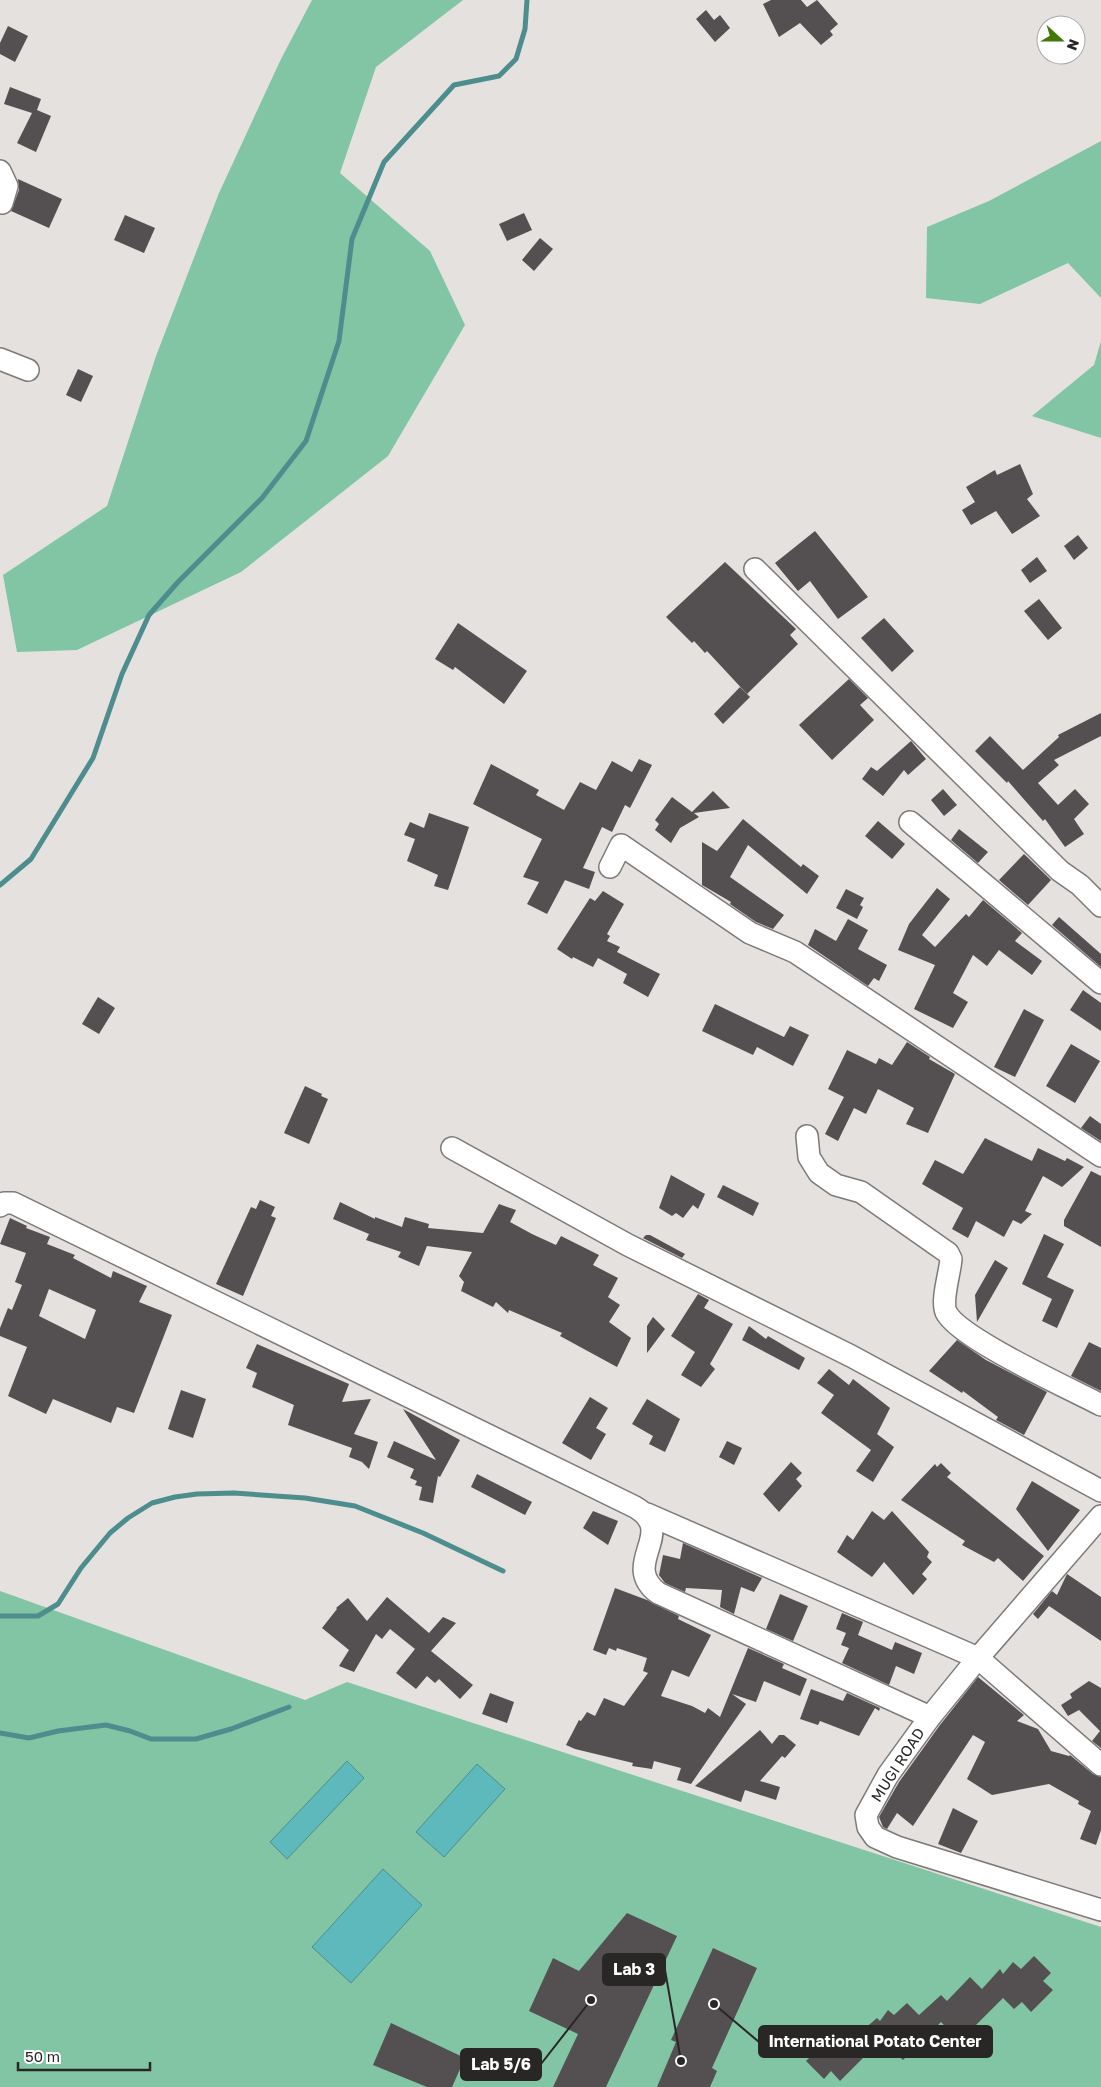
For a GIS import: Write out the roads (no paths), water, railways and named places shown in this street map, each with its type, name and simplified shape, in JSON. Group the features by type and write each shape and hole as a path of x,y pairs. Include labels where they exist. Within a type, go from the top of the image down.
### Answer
{"street":[{"path":"0,171 7,186 2,203"},
{"path":"0,359 28,370"},
{"path":"754,569 1060,871 1080,885"},
{"path":"874,667 1060,858 1080,885 1101,906"},
{"path":"910,822 1101,983"},
{"path":"610,867 621,845 750,933 795,952 1101,1156"},
{"path":"807,1136 809,1157 819,1173 836,1185 861,1192 948,1252 952,1259 944,1304 951,1320 979,1340 1101,1405"},
{"path":"452,1148 628,1245 852,1356 1101,1491"},
{"path":"0,1206 4,1203 13,1203 647,1514 978,1658 1101,1766"},
{"path":"647,1514 652,1525 652,1536 643,1570 649,1586 658,1593 930,1717"},
{"name":"MUGI ROAD","path":"1101,1516 978,1658 930,1717 888,1775 866,1815 868,1827 875,1837 897,1846 1101,1910"}],"water":[{"path":"347,1761 364,1778 287,1859 270,1842"},
{"path":"477,1764 505,1789 444,1857 416,1832"},
{"path":"383,1869 422,1905 351,1983 312,1947"}],"waterway":[{"path":"0,885 31,859 93,758 122,674 149,615 178,582 262,498 306,441 339,341 352,239 384,162 454,85 499,76 516,59 525,29 527,0"},
{"path":"0,1616 38,1616 58,1604 81,1568 110,1533 128,1518 152,1503 197,1494 234,1493 305,1498 355,1506 423,1533 503,1571"},
{"path":"0,1733 29,1738 58,1731 106,1725 151,1739 196,1739 231,1729 289,1707"}],"place":[{"name":"Lab 5/6","path":"591,2000"},
{"name":"International Potato Center","path":"714,2004"},
{"name":"Lab 3","path":"681,2061"}]}
